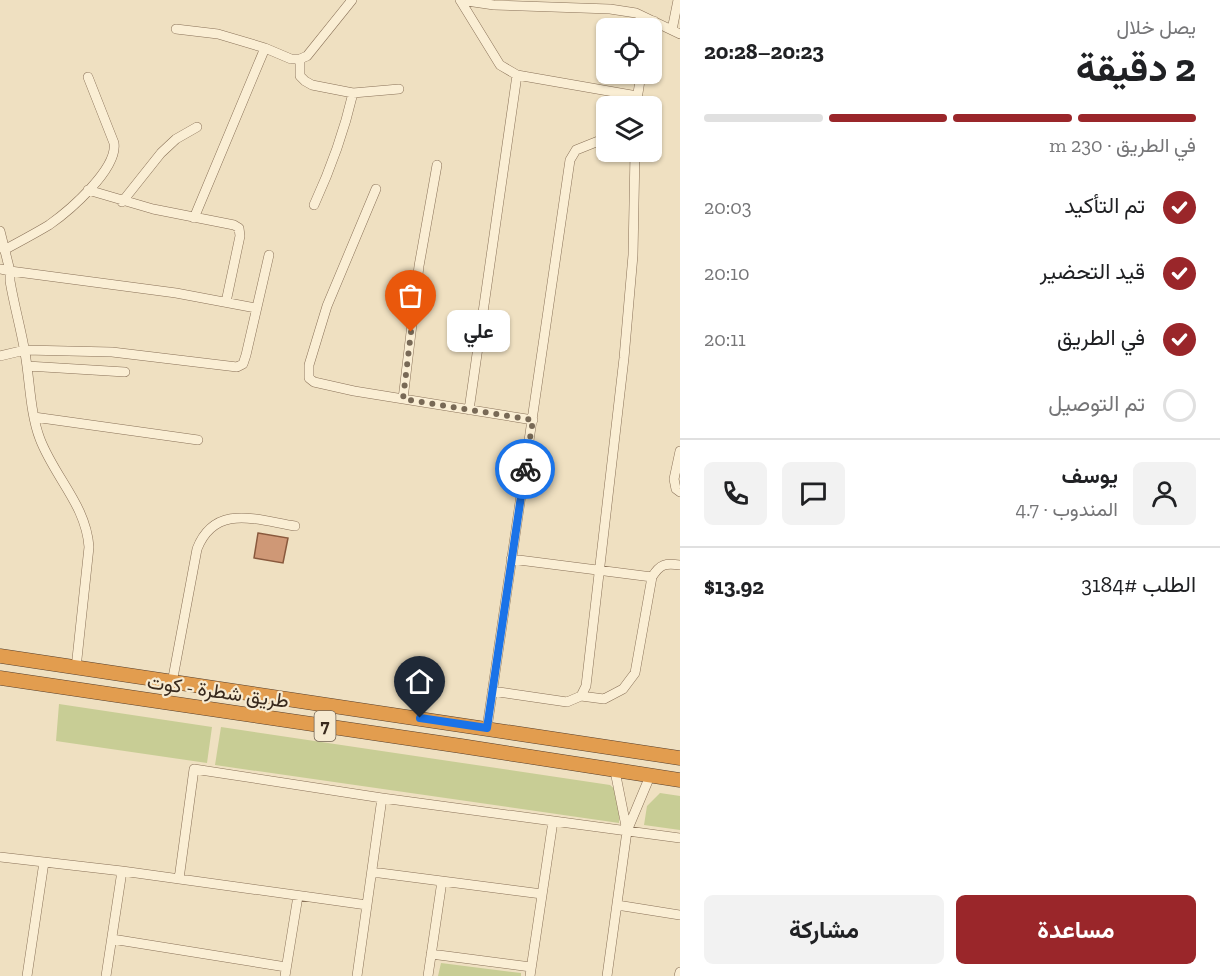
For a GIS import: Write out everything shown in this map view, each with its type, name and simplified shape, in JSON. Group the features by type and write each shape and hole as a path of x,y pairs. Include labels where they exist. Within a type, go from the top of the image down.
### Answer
{"highway":[{"name":"طريق شطرة - كوت","path":"0,656 680,758"},
{"name":"طريق شطرة - كوت","path":"0,678 680,780"},
{"path":"461,746 465,725"}],"street":[{"path":"176,29 218,34 265,48 291,59 300,59 307,56 352,0"},
{"path":"460,0 610,9 636,13 647,18"},
{"path":"460,0 500,65 517,75 637,96 639,84"},
{"path":"662,25 676,32 678,0"},
{"path":"194,218 265,48"},
{"path":"300,59 300,76 312,85 353,93 399,89"},
{"path":"469,410 517,75"},
{"path":"4,250 51,224 88,190 111,162 115,151 88,76"},
{"path":"314,205 333,163 353,93"},
{"path":"122,202 161,153 176,139 197,127"},
{"path":"487,728 570,160 576,150 596,142"},
{"path":"581,696 586,686 624,358 633,255 635,162"},
{"path":"403,399 419,266 437,165"},
{"path":"376,189 327,306 308,375 314,382 533,420"},
{"path":"88,190 122,202 239,228 240,236 226,302"},
{"path":"0,231 10,271 25,350 34,417 40,440 81,512 88,530 89,547 76,668"},
{"path":"0,356 25,350 112,352 237,368 243,364 246,355 269,255"},
{"path":"0,269 176,293 256,308"},
{"path":"27,366 124,372"},
{"path":"34,417 198,440"},
{"path":"680,451 674,479 676,489 680,492"},
{"path":"172,683 197,549 202,536 215,524 233,517 295,526"},
{"path":"511,559 652,577"},
{"path":"492,691 567,702 581,696 604,699 623,689 634,674 652,577 659,566 667,563 680,565"},
{"path":"179,879 194,769 382,798 680,838"},
{"path":"615,771 627,831"},
{"path":"607,976 627,831 650,776"},
{"path":"357,976 382,798"},
{"path":"431,954 531,972 553,821"},
{"path":"0,858 122,871 367,905"},
{"path":"27,976 44,862"},
{"path":"106,976 122,871"},
{"path":"372,872 542,894"},
{"path":"428,976 442,881"},
{"path":"112,939 286,972 298,896"},
{"path":"617,905 680,915"}],"green space":[{"path":"59,704 212,727 207,763 56,741"},
{"path":"221,727 610,785 618,797 619,823 215,765"},
{"path":"660,793 680,796 680,830 644,825 647,806"},
{"path":"441,963 521,973 521,976 438,976"}],"building":[{"path":"258,533 288,538 283,563 254,558"}],"way so far":[{"path":"411,332 403,399 533,420 525,469"}],"place":[{"name":"علي","path":"411,332"}],"route":[{"path":"420,718 487,728 525,469"}]}
